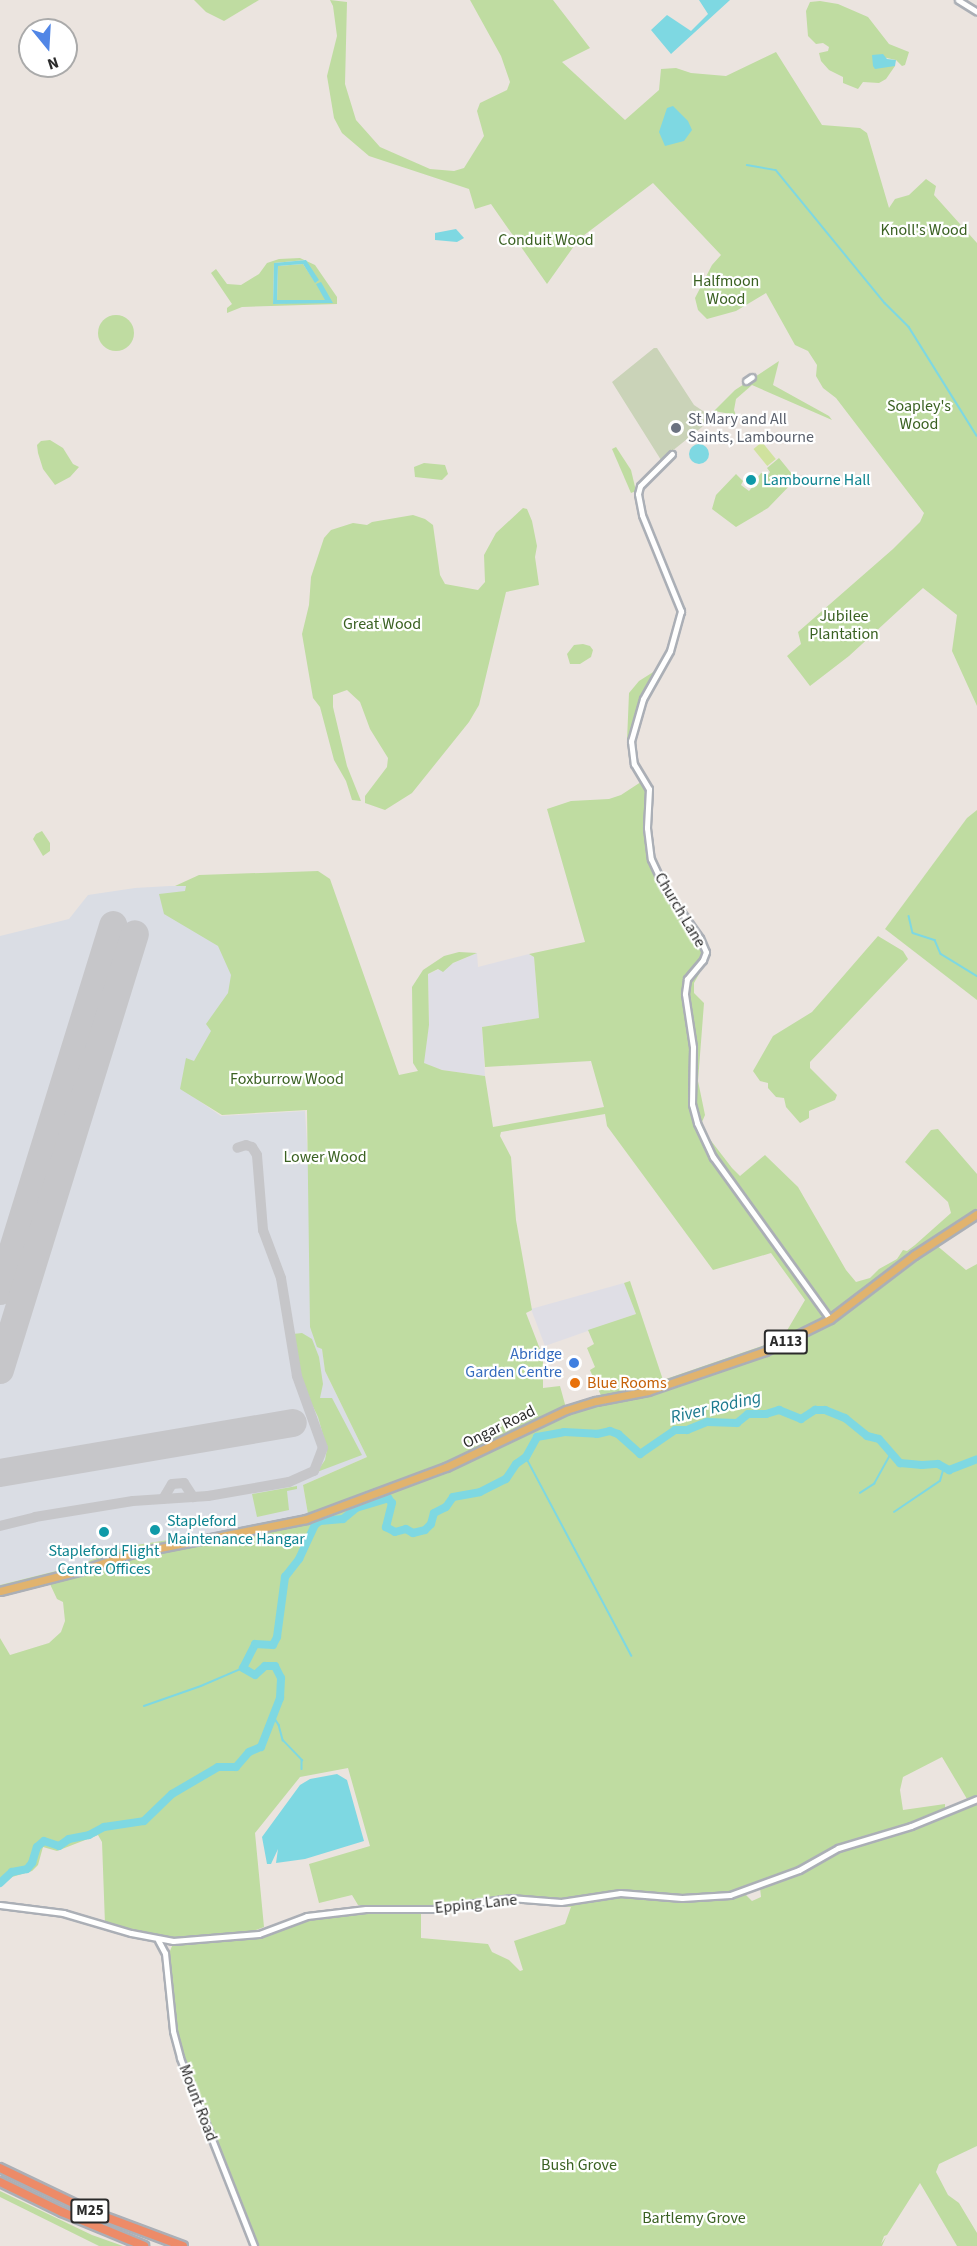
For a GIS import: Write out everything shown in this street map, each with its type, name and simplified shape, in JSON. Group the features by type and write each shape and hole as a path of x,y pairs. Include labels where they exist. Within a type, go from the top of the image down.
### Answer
{"highway":[{"name":"M25","path":"0,2168 92,2212 183,2246"},
{"name":"M25","path":"0,2182 62,2212 144,2246"}],"main road":[{"name":"Ongar Road","path":"0,1591 80,1572 130,1554 306,1519 446,1467 566,1410 596,1401 648,1391 729,1364 802,1335 830,1319 914,1255 977,1214"}],"street":[{"path":"958,0 977,12"},
{"path":"746,381 752,377"},
{"name":"Church Lane","path":"672,454 640,486 638,494 642,515 681,611 670,651 643,699 631,741 634,764 649,789 646,828 651,859 665,889 700,938 706,952 703,960 687,979 685,994 693,1047 692,1104 697,1123 713,1157 830,1319"},
{"name":"Epping Lane","path":"0,1905 69,1915 158,1940 173,1941 259,1934 307,1916 355,1910 433,1908 510,1898 561,1902 620,1893 682,1898 730,1895 799,1870 834,1850 911,1826 977,1799"},
{"name":"Mount Road","path":"158,1940 165,1953 173,2031 180,2058 254,2246"},
{"path":"165,1953 173,1941"}],"shaded area":[{"path":"286,887 275,925 188,1093 221,1116 305,1111 317,1307 325,1371 367,1457 303,1485 308,1514 218,1532 124,1547 76,1566 0,1585 0,936 69,919 88,895 135,888"},
{"path":"477,953 478,967 529,954 534,957 539,1018 482,1027 485,1076 442,1070 423,1063 429,1025 428,974"},
{"path":"624,1283 636,1314 545,1346 531,1309"}],"green space":[{"path":"194,0 259,0 224,21 206,12"},
{"path":"330,0 347,2 345,84 356,120 380,147 430,169 454,171 464,168 484,136 477,111 480,103 507,90 510,82 501,56 470,0 553,0 590,48 562,62 625,120 659,90 661,69 676,68 691,73 726,76 776,52 822,125 860,128 867,133 889,208 895,199 909,195 926,179 936,186 934,195 977,243 977,706 952,651 957,615 923,588 849,656 810,686 787,656 801,644 798,632 893,549 920,522 924,513 836,398 823,388 816,376 817,365 808,351 795,345 766,293 736,311 707,319 698,310 695,298 712,265 721,255 653,183 579,239 547,284 491,204 475,209 469,189 369,156 342,133 334,118 327,76 337,36"},
{"path":"810,2 838,4 868,17 889,44 909,52 905,65 902,66 896,60 873,55 873,66 895,66 886,79 879,83 863,82 858,89 843,83 843,77 829,70 821,61 819,53 828,51 829,47 823,43 816,44 808,36 806,11"},
{"path":"300,258 304,260 274,263 273,304 326,300 277,301 278,266 303,264 315,282 305,260 315,265 337,297 337,304 242,307 227,313 227,308 232,304 211,273 216,269 227,284 241,285 259,274 267,263 279,259"},
{"path":"116,315 129,320 134,333 129,346 116,351 103,346 98,333 103,320"},
{"path":"654,348 657,348 694,405 709,415 702,427 661,460 612,382"},
{"path":"779,361 773,385 829,416 832,420 752,385 736,399 734,410 736,415 714,411 735,390"},
{"path":"50,440 63,448 73,464 79,467 70,477 55,485 43,469 37,445 41,441"},
{"path":"762,442 776,459 767,466 753,449"},
{"path":"616,447 631,470 636,491 631,493 612,449"},
{"path":"779,458 796,479 768,508 736,527 712,509 716,495 736,474 743,481 741,485 749,491 761,473 768,475 770,472 767,468"},
{"path":"424,463 445,465 448,474 442,480 415,477 414,467"},
{"name":"Great Wood","path":"523,508 527,509 532,521 537,546 535,557 539,585 506,592 479,705 469,722 412,793 385,810 365,803 365,796 387,767 388,758 370,729 360,702 347,690 333,695 333,707 347,766 361,801 352,800 346,781 334,760 320,707 313,698 302,634 309,605 311,577 324,538 331,530 353,523 367,525 372,522 413,515 425,519 433,525 440,575 445,584 478,590 485,582 484,555 496,533"},
{"path":"574,645 590,646 593,650 591,657 580,664 570,664 567,654"},
{"path":"658,669 640,699 627,741 629,693 639,681"},
{"path":"647,778 652,800 648,829 653,859 672,896 706,946 708,958 694,983 694,993 704,1003 698,1081 705,1115 702,1122 705,1133 732,1168 740,1176 765,1155 798,1187 846,1270 856,1282 870,1278 879,1269 897,1259 903,1250 907,1251 915,1245 951,1213 948,1202 905,1162 931,1130 938,1129 977,1174 977,1213 952,1225 878,1283 887,1280 935,1244 966,1270 977,1264 977,1797 967,1799 942,1757 903,1777 900,1790 903,1810 945,1804 945,1809 912,1824 833,1848 799,1868 734,1892 692,1896 619,1891 561,1899 511,1896 433,1907 358,1905 352,1895 319,1903 309,1864 370,1846 348,1768 300,1777 255,1833 264,1927 248,1933 167,1938 105,1924 102,1842 98,1835 57,1851 43,1847 38,1865 32,1871 12,1877 0,1887 0,1638 10,1655 49,1643 61,1632 65,1621 63,1602 57,1599 50,1584 0,1595 0,1585 76,1566 124,1547 218,1532 308,1514 303,1485 367,1457 325,1371 322,1349 317,1347 310,1327 307,1110 222,1115 180,1089 186,1058 194,1061 211,1031 206,1024 228,993 231,975 218,946 164,914 159,894 185,891 186,886 175,886 199,875 318,871 330,879 399,1075 418,1071 413,1063 412,987 423,970 444,956 459,952 477,953 453,963 443,972 438,969 428,974 429,1025 424,1063 442,1070 485,1076 493,1127 604,1107 591,1061 485,1067 482,1027 539,1018 534,957 529,954 585,942 547,809 571,801 609,799 621,795","holes":["605,1114 607,1126 713,1270 771,1253 805,1300 782,1339 663,1380 630,1281 624,1283 636,1314 588,1330 594,1344 587,1348 595,1367 590,1370 602,1398 652,1389 566,1408 560,1386 543,1388 543,1357 526,1313 532,1310 516,1220 511,1157 500,1136 501,1132"]},
{"path":"977,810 977,1000 885,929 967,818"},
{"path":"42,831 50,843 50,851 43,856 33,839"},
{"path":"878,936 903,951 908,959 810,1062 810,1068 837,1095 835,1100 809,1111 809,1118 800,1123 786,1107 784,1098 776,1097 768,1088 768,1083 760,1081 753,1071 773,1036 812,1012"},
{"path":"302,1333 312,1339 319,1357 323,1384 320,1398 332,1398 362,1455 317,1472 325,1460 327,1449 318,1417 303,1386 293,1334"},
{"path":"297,1486 297,1489 287,1491 289,1510 257,1517 252,1494"},
{"path":"977,1801 977,2146 939,2164 936,2172 948,2195 959,2203 977,2233 977,2246 957,2246 920,2183 887,2235 884,2236 881,2244 886,2237 882,2246 257,2246 177,2041 168,1956 172,1946 249,1939 308,1918 346,1912 421,1911 421,1938 488,1944 492,1952 509,1960 520,1971 523,1970 514,1941 565,1924 571,1907 554,1906 554,1904 621,1895 681,1901 746,1895 752,1901 761,1897 760,1888 800,1872 835,1852 911,1829"},
{"path":"0,2191 92,2235 123,2246 99,2246 0,2197"}],"water":[{"path":"699,0 730,0 671,54 651,30 667,15 691,31 708,14"},
{"path":"883,54 887,59 896,60 895,66 875,69 872,55"},
{"path":"673,106 688,121 692,130 684,141 665,146 659,132 667,108"},
{"path":"456,229 464,238 457,242 435,240 435,233"},
{"path":"306,260 319,280 315,283 303,264 278,266 277,300 325,300 316,284 321,282 333,303 273,304 274,263"},
{"path":"699,444 706,447 709,454 706,461 699,464 692,461 689,454 692,447"},
{"path":"337,1774 347,1780 364,1841 305,1859 276,1863 278,1849 271,1864 267,1864 262,1837 300,1785 310,1779"}],"waterway":[{"path":"747,165 776,170 885,303 909,327 977,436"},
{"path":"909,916 913,933 935,940 941,954 977,976"},
{"name":"River Roding","path":"0,1883 12,1872 27,1869 32,1863 37,1847 44,1841 59,1846 69,1839 89,1835 104,1827 144,1821 172,1794 218,1767 236,1767 249,1752 261,1747 280,1698 281,1678 275,1666 265,1666 255,1675 243,1668 255,1644 273,1645 277,1637 285,1577 299,1559 315,1525 320,1521 343,1519 356,1508 388,1498 392,1503 386,1527 395,1532 406,1529 413,1533 425,1530 431,1524 434,1513 446,1507 453,1497 480,1492 506,1479 516,1464 526,1457 537,1437 564,1432 597,1434 610,1431 618,1434 640,1454 675,1430 687,1430 707,1422 737,1423 748,1414 766,1414 779,1410 801,1419 815,1410 825,1410 845,1418 867,1436 879,1439 900,1463 938,1464 949,1470 977,1459"},
{"path":"860,1493 874,1484 890,1455"},
{"path":"526,1457 632,1656"},
{"path":"894,1512 940,1481 944,1467"},
{"path":"144,1706 243,1668"},
{"path":"273,1716 279,1725 283,1740 302,1760 302,1769"}],"taxiway":[{"path":"0,1526 35,1517 133,1501 208,1496 289,1482 314,1471 323,1448 297,1376 281,1278 263,1230 257,1155 252,1147 246,1145 237,1148"},
{"path":"163,1499 172,1484 184,1483 193,1497"}],"runway":[{"path":"0,1291 113,925"},
{"path":"0,1370 135,934"},
{"path":"0,1473 293,1423"}],"place":[{"name":"St Mary and All Saints, Lambourne","path":"676,428"},
{"name":"Lambourne Hall","path":"751,480"},
{"name":"Abridge Garden Centre","path":"574,1363"},
{"name":"Blue Rooms","path":"575,1383"},
{"name":"Stapleford Maintenance Hangar","path":"155,1530"},
{"name":"Stapleford Flight Centre Offices","path":"104,1532"}],"park label":[{"name":"Knoll's Wood","path":"924,230"},
{"name":"Conduit Wood","path":"546,240"},
{"name":"Halfmoon Wood","path":"726,290"},
{"name":"Soapley's Wood","path":"919,415"},
{"name":"Jubilee Plantation","path":"844,625"},
{"name":"Foxburrow Wood","path":"287,1079"},
{"name":"Lower Wood","path":"325,1157"},
{"name":"Bush Grove","path":"579,2165"},
{"name":"Bartlemy Grove","path":"694,2218"}]}
